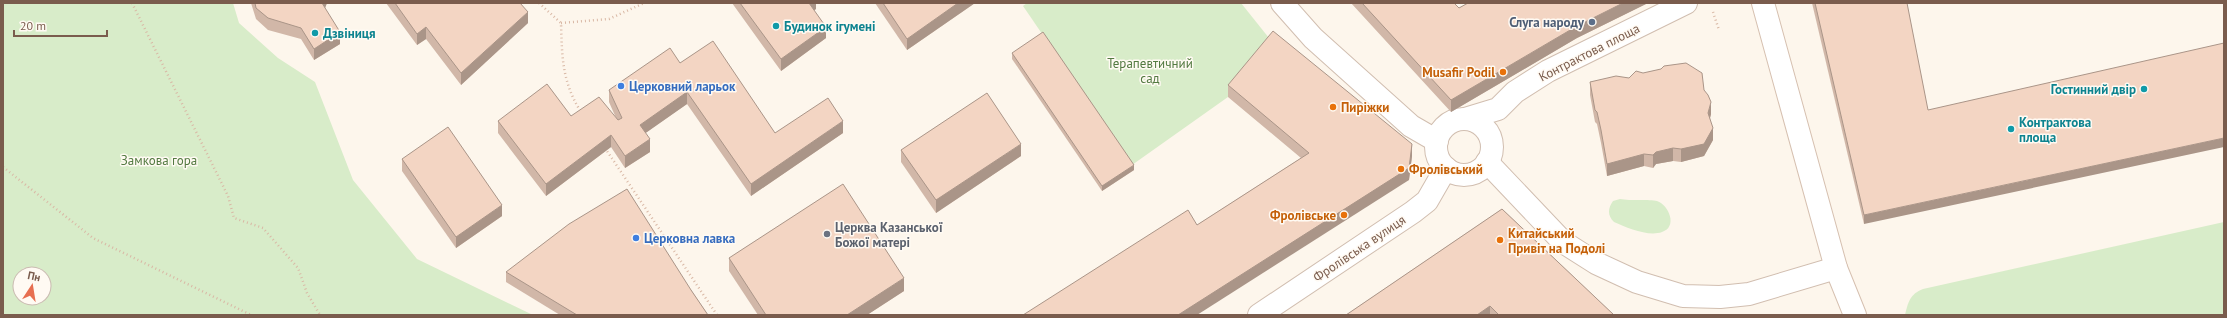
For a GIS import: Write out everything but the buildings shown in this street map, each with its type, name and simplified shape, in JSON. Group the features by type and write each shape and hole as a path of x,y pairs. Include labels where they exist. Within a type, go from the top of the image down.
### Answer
{"street":[{"path":"1282,3 1314,38 1411,126 1437,142"},
{"name":"Контрактова площа","path":"1465,119 1498,109 1515,92 1548,71 1686,3"},
{"path":"1763,3 1836,268 1855,315"},
{"name":"Контрактова площа","path":"1490,138 1498,109"},
{"path":"1465,119 1478,123 1488,132 1492,150 1487,162 1471,174 1458,173 1446,168 1437,153 1437,142 1442,130 1452,121 1465,119"},
{"path":"1487,162 1563,242 1596,263 1637,282 1683,296 1720,298 1749,294 1836,268"},
{"name":"Фролівська вулиця","path":"1259,315 1413,212 1427,201 1446,168"}],"path":[{"path":"132,3 228,196 234,218 263,228 298,268 307,293 320,315"},
{"path":"539,3 561,23 562,64 571,96 584,116"},
{"path":"561,23 608,19 644,3"},
{"path":"1712,10 1719,30"},
{"path":"602,142 717,315"},
{"path":"3,168 94,238 251,315"}],"green space":[{"name":"Замкова гора","path":"3,3 233,3 239,23 278,58 315,82 353,180 417,259 533,315 3,315"},
{"name":"Терапевтичний сад","path":"1027,3 1241,3 1273,43 1228,97 1132,165 1023,6"},
{"path":"1620,199 1654,200 1661,203 1668,211 1670,216 1670,226 1662,232 1645,233 1614,222 1610,217 1609,209 1613,201"},
{"path":"2224,222 2224,315 1905,315 1907,306 1912,296 1923,289"}],"place":[{"name":"Слуга народу","path":"1592,22"},
{"name":"Будинок ігумені","path":"776,26"},
{"name":"Дзвіниця","path":"315,33"},
{"name":"Musafir Podil","path":"1503,72"},
{"name":"Церковний ларьок","path":"621,86"},
{"name":"Гостинний двір","path":"2144,89"},
{"name":"Пиріжки","path":"1333,107"},
{"name":"Контрактова площа","path":"2011,129"},
{"name":"Фролівський","path":"1401,169"},
{"name":"Фролівське","path":"1344,215"},
{"name":"Церква Казанської Божої матері","path":"827,234"},
{"name":"Церковна лавка","path":"636,238"},
{"name":"Китайський Привіт на Подолі","path":"1500,240"}]}
